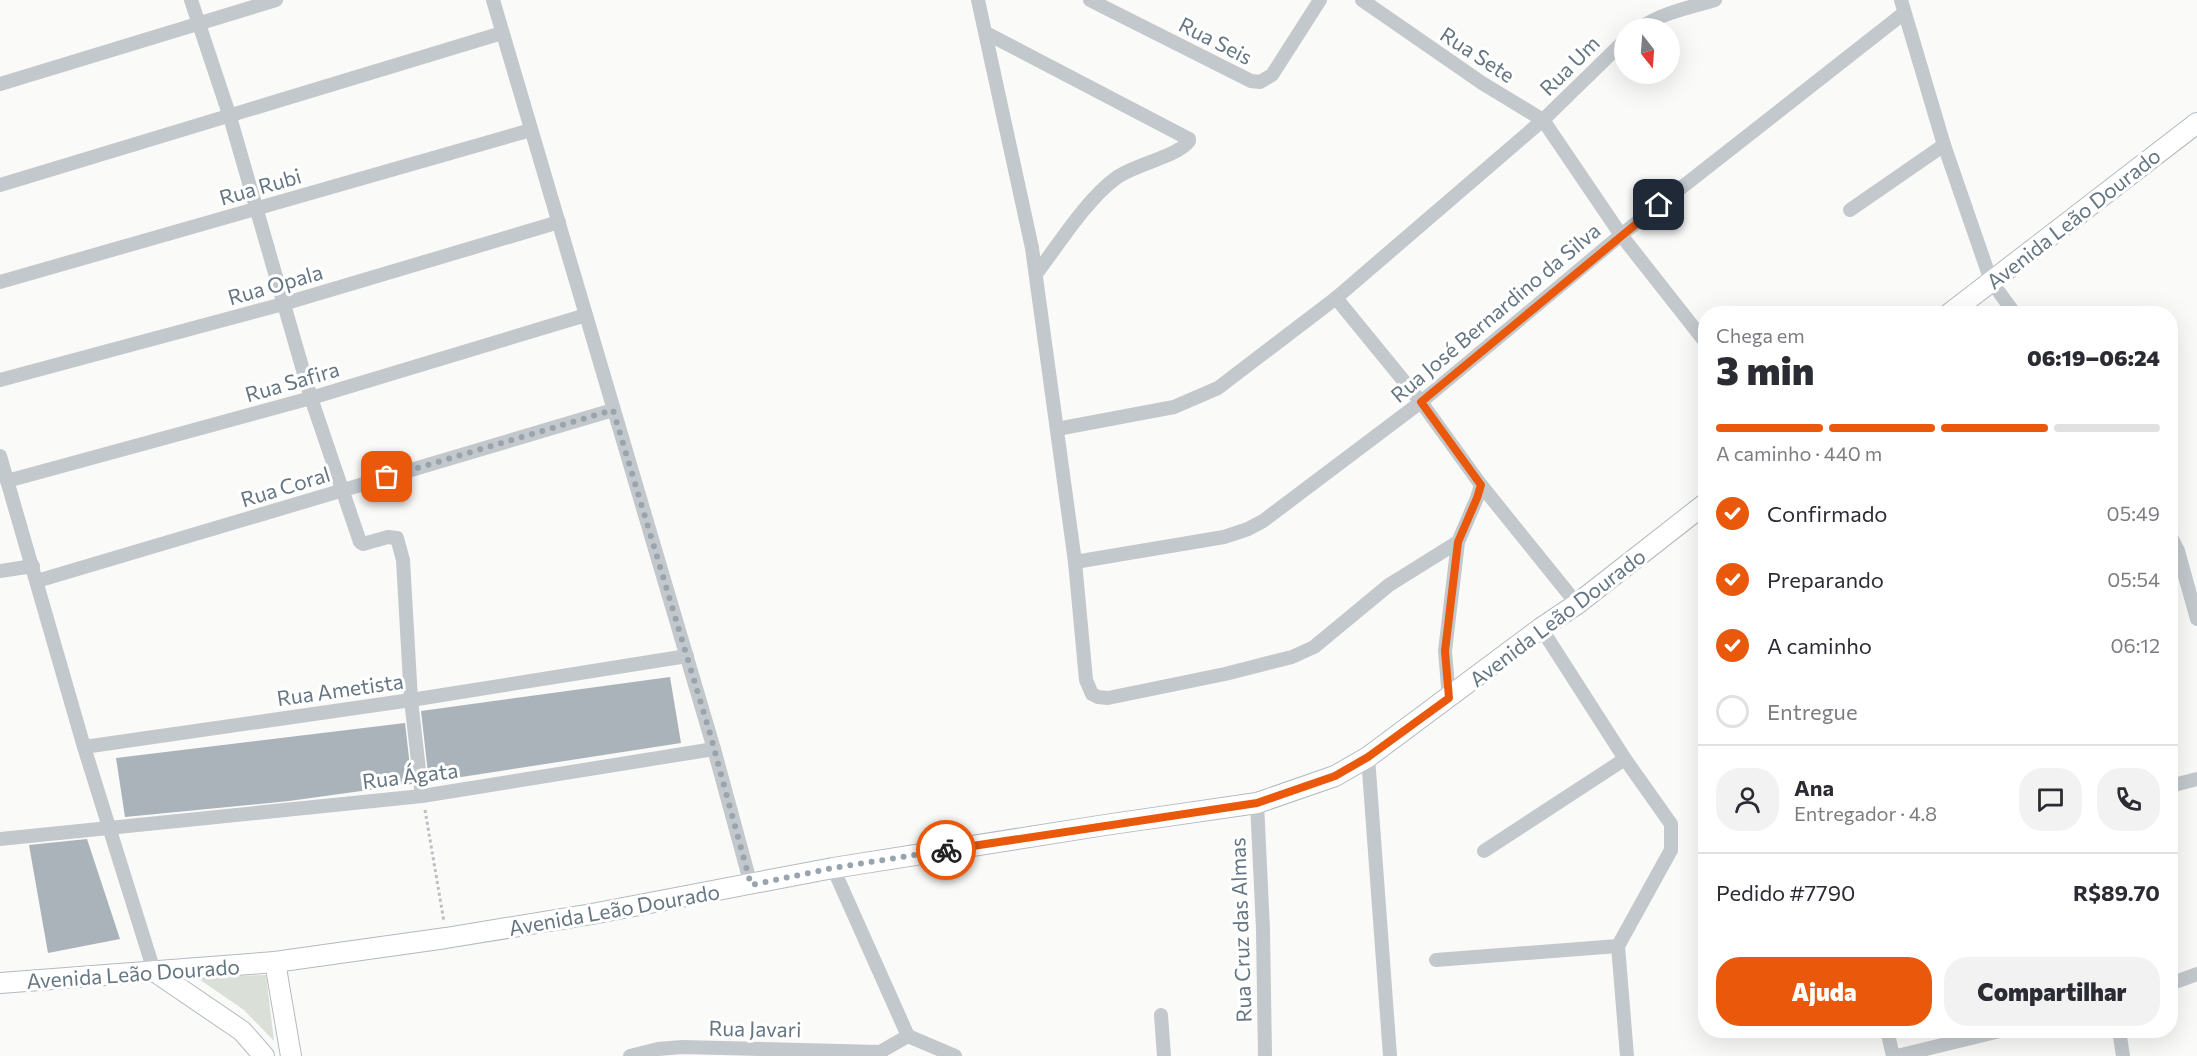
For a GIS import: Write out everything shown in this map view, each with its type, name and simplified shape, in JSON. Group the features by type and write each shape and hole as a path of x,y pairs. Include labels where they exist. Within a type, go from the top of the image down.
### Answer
{"main road":[{"name":"Avenida Leão Dourado","path":"1959,306 2197,123"},
{"name":"Avenida Leão Dourado","path":"0,983 275,962 446,938 751,885 833,868 1093,826 1257,803 1335,776 1368,757 1541,628 1577,604 1698,509"},
{"path":"275,962 291,1056"},
{"path":"154,971 242,1031 264,1056"}],"street":[{"path":"191,0 230,117 311,398 360,542 363,544 388,537 397,538 399,542 403,560 411,700 422,796"},
{"path":"0,84 276,0"},
{"path":"493,0 687,656 751,885"},
{"path":"978,0 1032,248 1075,562 1088,687 1092,694 1108,698 1225,674 1292,657 1314,647 1389,585 1458,542"},
{"name":"Rua Seis","path":"1090,0 1251,81 1260,82 1272,75 1320,0"},
{"name":"Rua Sete","path":"1362,0 1482,83 1543,120"},
{"path":"1662,18 1715,0"},
{"path":"1903,7 1944,145 1991,281 2009,306"},
{"name":"Rua José Bernardino da Silva","path":"1075,562 1224,537 1263,521 1421,402 1621,235 1903,7"},
{"path":"0,185 502,33"},
{"path":"986,33 1189,139 1179,149 1132,168 1115,178 1088,206 1036,274"},
{"name":"Rua Um","path":"1057,429 1174,407 1218,388 1336,298 1543,120 1614,51"},
{"path":"1543,120 1621,235 1698,333"},
{"name":"Rua Rubi","path":"0,282 531,130"},
{"path":"1850,210 1944,145"},
{"name":"Rua Opala","path":"0,380 283,304 559,222"},
{"path":"1336,298 1421,402 1481,485 1577,604"},
{"name":"Rua Safira","path":"7,481 311,398 586,315"},
{"name":"Rua Coral","path":"37,581 613,410"},
{"path":"0,456 84,747 154,971"},
{"path":"1449,698 1445,651 1458,542 1481,485"},
{"path":"2178,550 2197,619"},
{"path":"0,571 33,566"},
{"path":"1541,628 1625,759 1671,824 1671,850 1618,946 1627,1056"},
{"name":"Rua Ametista","path":"84,747 411,700 687,656"},
{"name":"Rua Ágata","path":"0,839 422,796 714,749"},
{"path":"1368,757 1390,1056"},
{"path":"1484,851 1625,759"},
{"path":"2178,784 2197,779"},
{"name":"Rua Cruz das Almas","path":"1257,803 1263,929 1265,1056"},
{"path":"833,868 908,1036 955,1056"},
{"path":"1436,960 1618,946"},
{"path":"2178,981 2197,974"},
{"path":"1161,1015 1164,1056"},
{"path":"880,1054 908,1036"},
{"path":"1889,1038 1895,1056 1970,1038"},
{"path":"2120,1038 2123,1056"},
{"name":"Rua Javari","path":"630,1056 658,1049 682,1047 880,1054"}],"path":[{"path":"422,796 446,938"}],"shaded area":[{"path":"266,975 274,1041 244,1010 196,977"}],"building":[{"path":"670,677 681,743 429,782 421,711"},
{"path":"405,723 412,784 289,801 125,817 116,758"},
{"path":"87,839 120,939 48,953 29,845"}],"way so far":[{"path":"387,477 613,410 709,730 751,885 833,868 946,850"}],"route":[{"path":"946,850 1257,803 1335,776 1368,757 1449,698 1445,651 1458,542 1481,485 1421,402 1659,205"}]}
